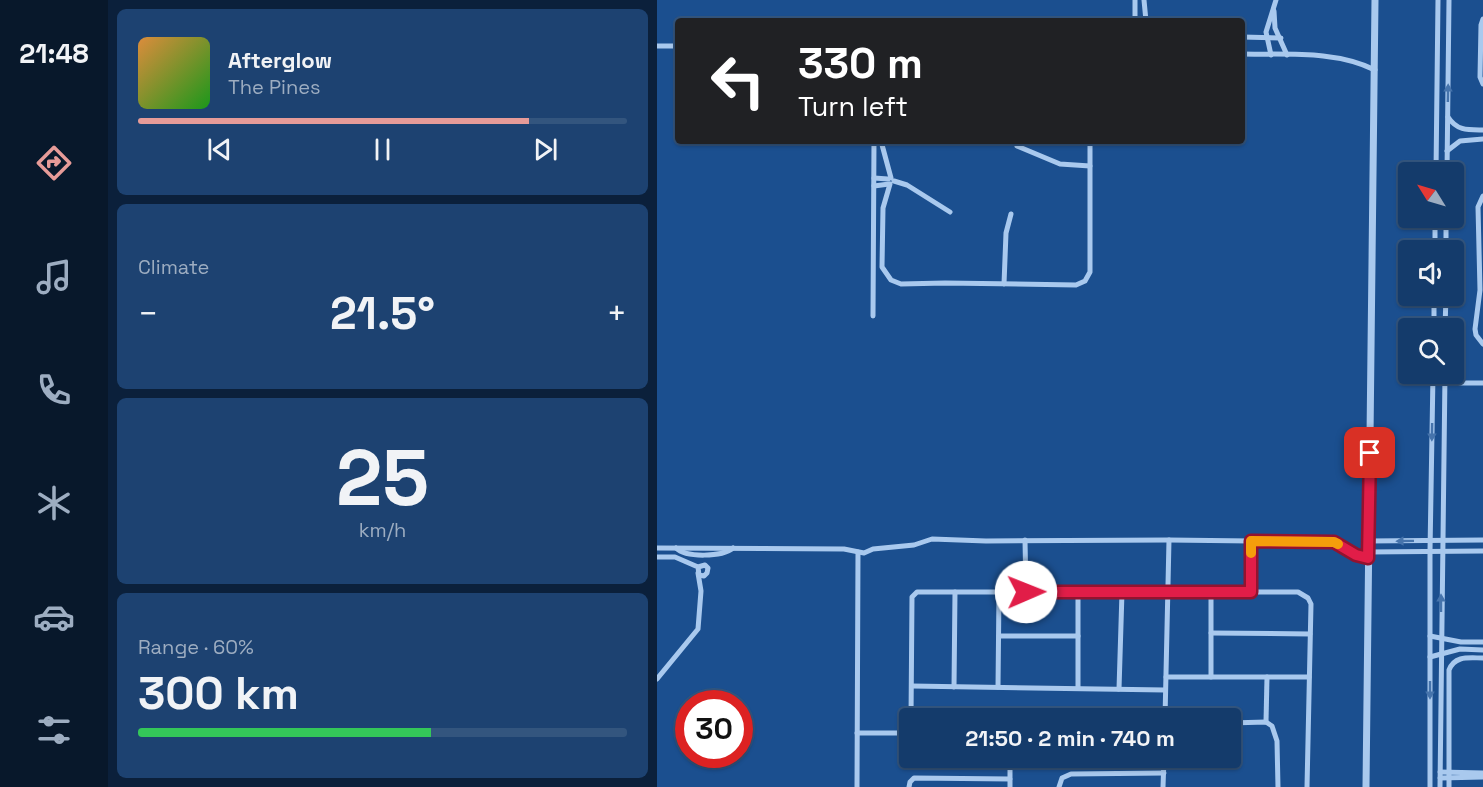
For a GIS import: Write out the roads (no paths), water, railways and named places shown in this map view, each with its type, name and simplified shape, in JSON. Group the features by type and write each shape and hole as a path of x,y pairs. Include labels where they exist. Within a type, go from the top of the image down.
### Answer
{"street":[{"path":"1135,0 1135,18"},
{"path":"1144,0 1146,18"},
{"path":"1271,55 1267,29 1276,0"},
{"path":"1366,787 1375,0"},
{"path":"1436,162 1438,0"},
{"path":"1447,162 1449,0"},
{"path":"1274,9 1275,28 1287,56"},
{"path":"1483,20 1481,25 1483,84"},
{"path":"1245,38 1281,38"},
{"path":"657,46 675,46"},
{"path":"1245,54 1346,59 1375,70"},
{"path":"1448,116 1459,128 1483,130"},
{"path":"1447,150 1460,141 1483,139"},
{"path":"873,316 874,144"},
{"path":"881,144 888,164 890,181 883,208 882,267 891,280 901,284 1076,285 1085,281 1091,266 1090,144"},
{"path":"1017,146 1060,164 1090,166"},
{"path":"874,178 907,185 950,212"},
{"path":"874,186 890,181"},
{"path":"1483,196 1478,207 1480,290 1475,329 1476,335 1483,344"},
{"path":"1004,284 1006,233 1011,213"},
{"path":"1464,383 1483,383"},
{"path":"1430,787 1433,384"},
{"path":"1440,787 1441,551 1445,384"},
{"path":"657,548 844,549 864,553 873,549 911,546 932,539 1334,542 1356,555 1483,551"},
{"path":"1025,540 1026,592"},
{"path":"1165,708 1169,540"},
{"path":"1368,541 1483,540"},
{"path":"1251,541 1251,592"},
{"path":"676,548 683,554 721,554 733,548"},
{"path":"857,787 858,552"},
{"path":"657,679 698,629 701,568 694,554"},
{"path":"701,568 710,554"},
{"path":"657,557 678,558 701,568"},
{"path":"911,708 913,595 917,592 1298,592 1304,594 1311,603 1307,787"},
{"path":"954,687 955,592"},
{"path":"998,687 999,592"},
{"path":"1078,688 1079,592"},
{"path":"1119,689 1122,592"},
{"path":"1211,592 1211,677"},
{"path":"1211,633 1310,634"},
{"path":"999,636 1078,636"},
{"path":"1430,636 1461,642 1483,642"},
{"path":"1430,657 1460,649 1483,650"},
{"path":"1449,787 1449,670 1452,663 1459,659 1483,658"},
{"path":"1166,677 1309,677"},
{"path":"1266,722 1267,677"},
{"path":"912,686 1165,690"},
{"path":"1241,723 1266,722 1272,726 1276,733 1278,787"},
{"path":"857,733 899,733"},
{"path":"1010,768 1010,787"},
{"path":"1163,787 1164,768"},
{"path":"1059,787 1062,778 1071,774 1164,773"},
{"path":"1440,775 1483,776"},
{"path":"909,787 914,778 1010,779"}]}
